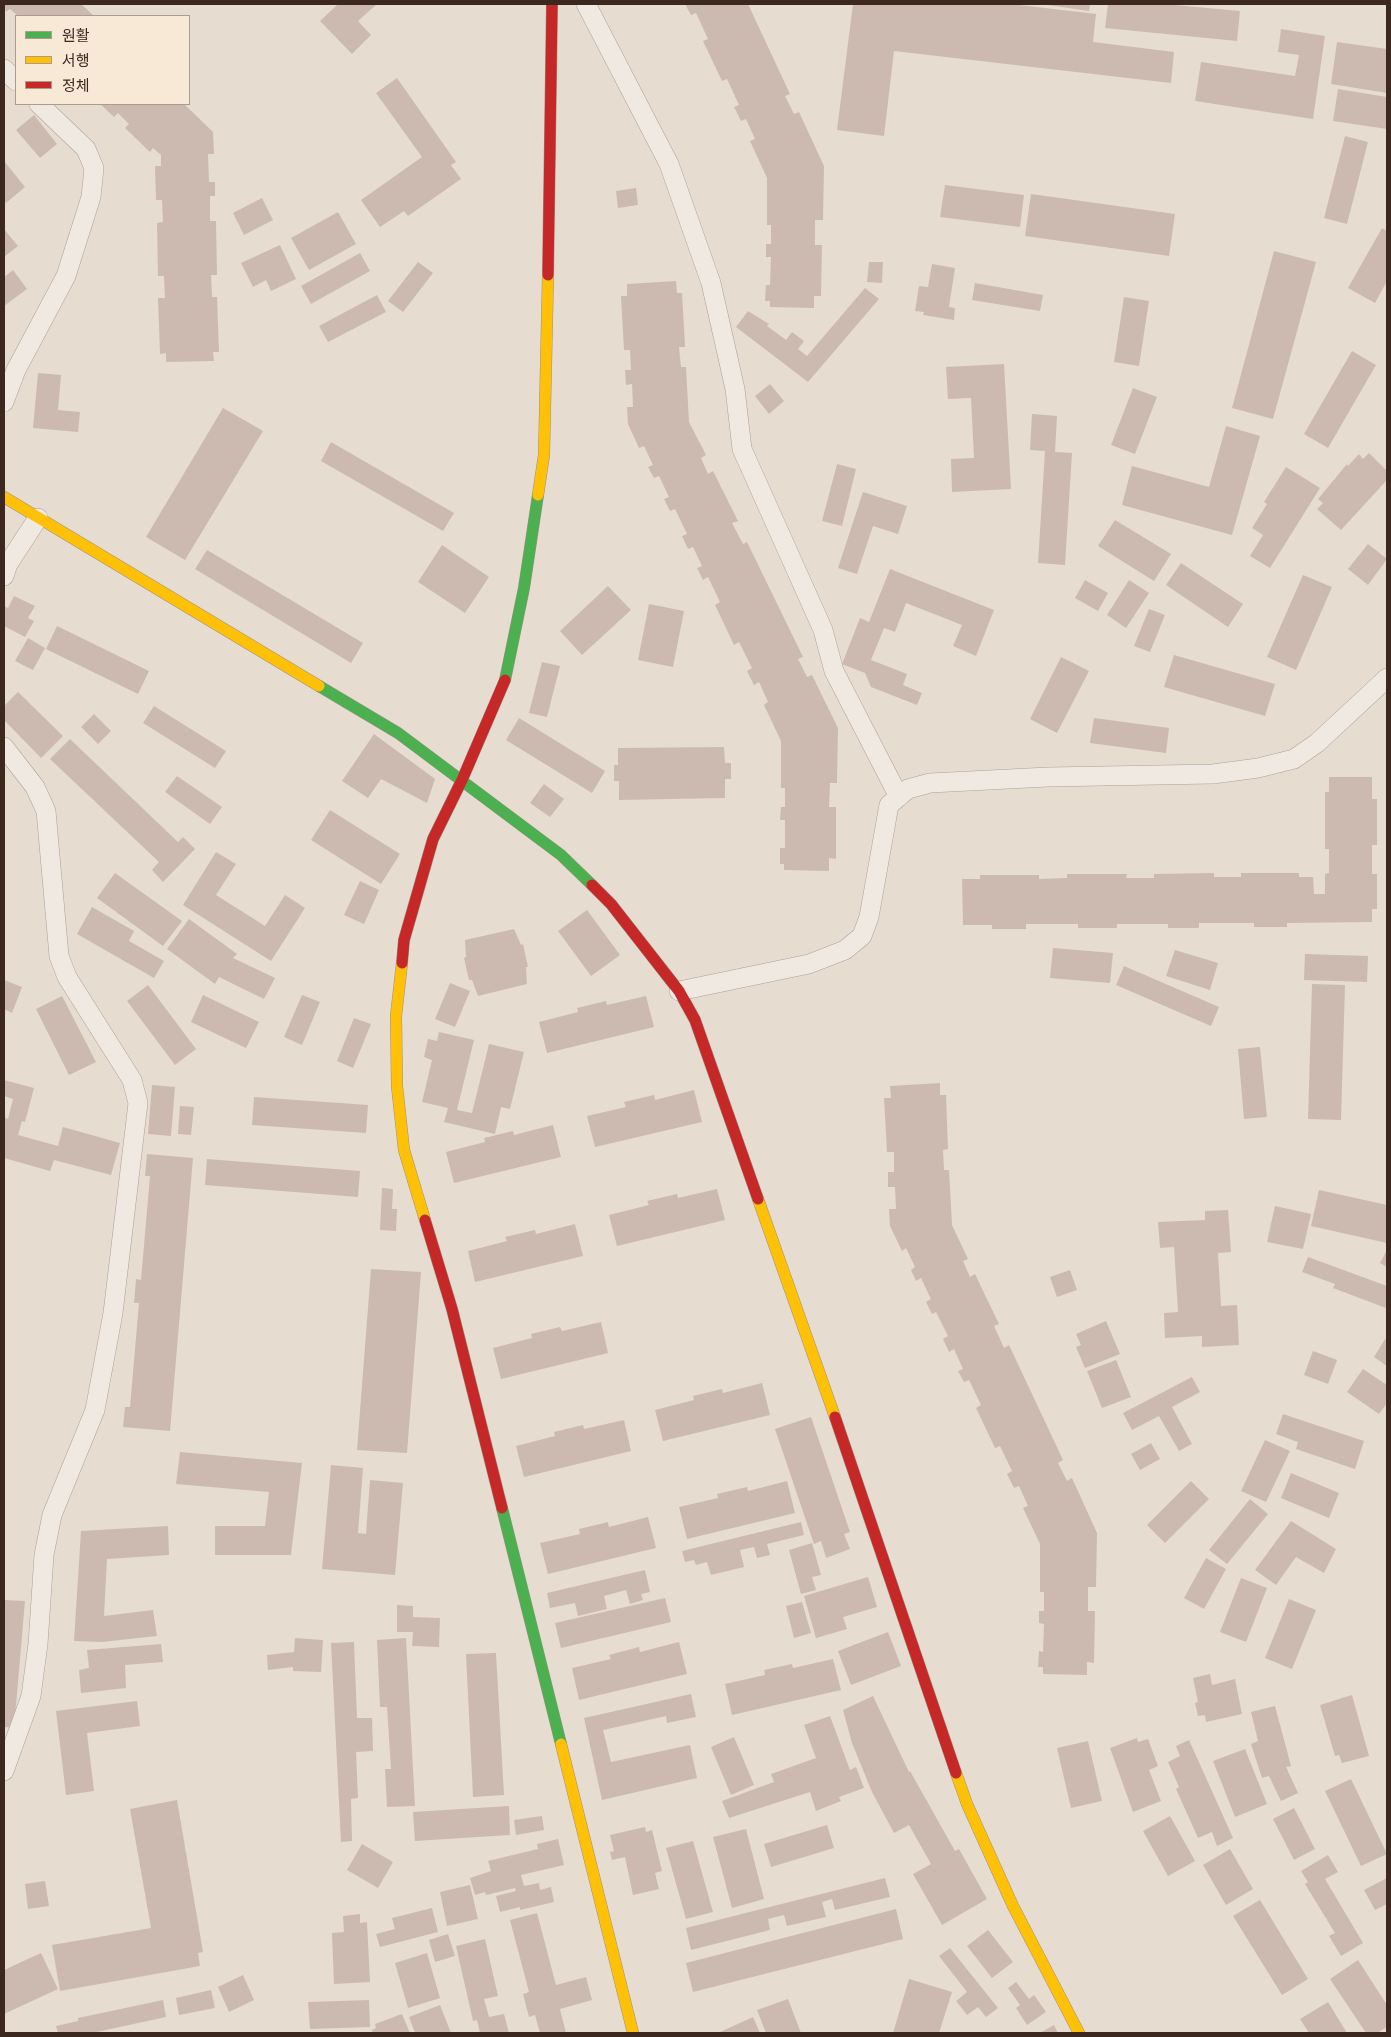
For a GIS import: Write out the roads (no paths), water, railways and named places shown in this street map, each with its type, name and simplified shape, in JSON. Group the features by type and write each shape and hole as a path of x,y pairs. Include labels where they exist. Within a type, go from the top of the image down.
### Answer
{"street":[{"path":"552,4 552,126 544,455 524,588 507,675 462,780 432,839 404,940 396,1016 397,1086 404,1150 452,1309 634,2033"},
{"path":"586,4 669,164 711,283 736,389 742,450 823,630 834,672 899,797"},
{"path":"4,69 15,80"},
{"path":"4,402 16,370 66,276 91,197 94,168 86,149 40,105"},
{"path":"4,496 398,733 462,780 567,861 611,904 678,991 695,1020 867,1507 967,1804 1013,1906 1079,2033"},
{"path":"4,576 8,564 38,518"},
{"path":"678,991 809,964 845,950 862,936 869,918 890,805 908,789 930,783 1048,777 1214,774 1258,768 1294,759 1317,743 1387,678"},
{"path":"4,747 35,787 46,811 60,956 67,977 132,1080 138,1103 113,1313 95,1410 52,1515 44,1555 38,1644 31,1696 4,1771"}]}
